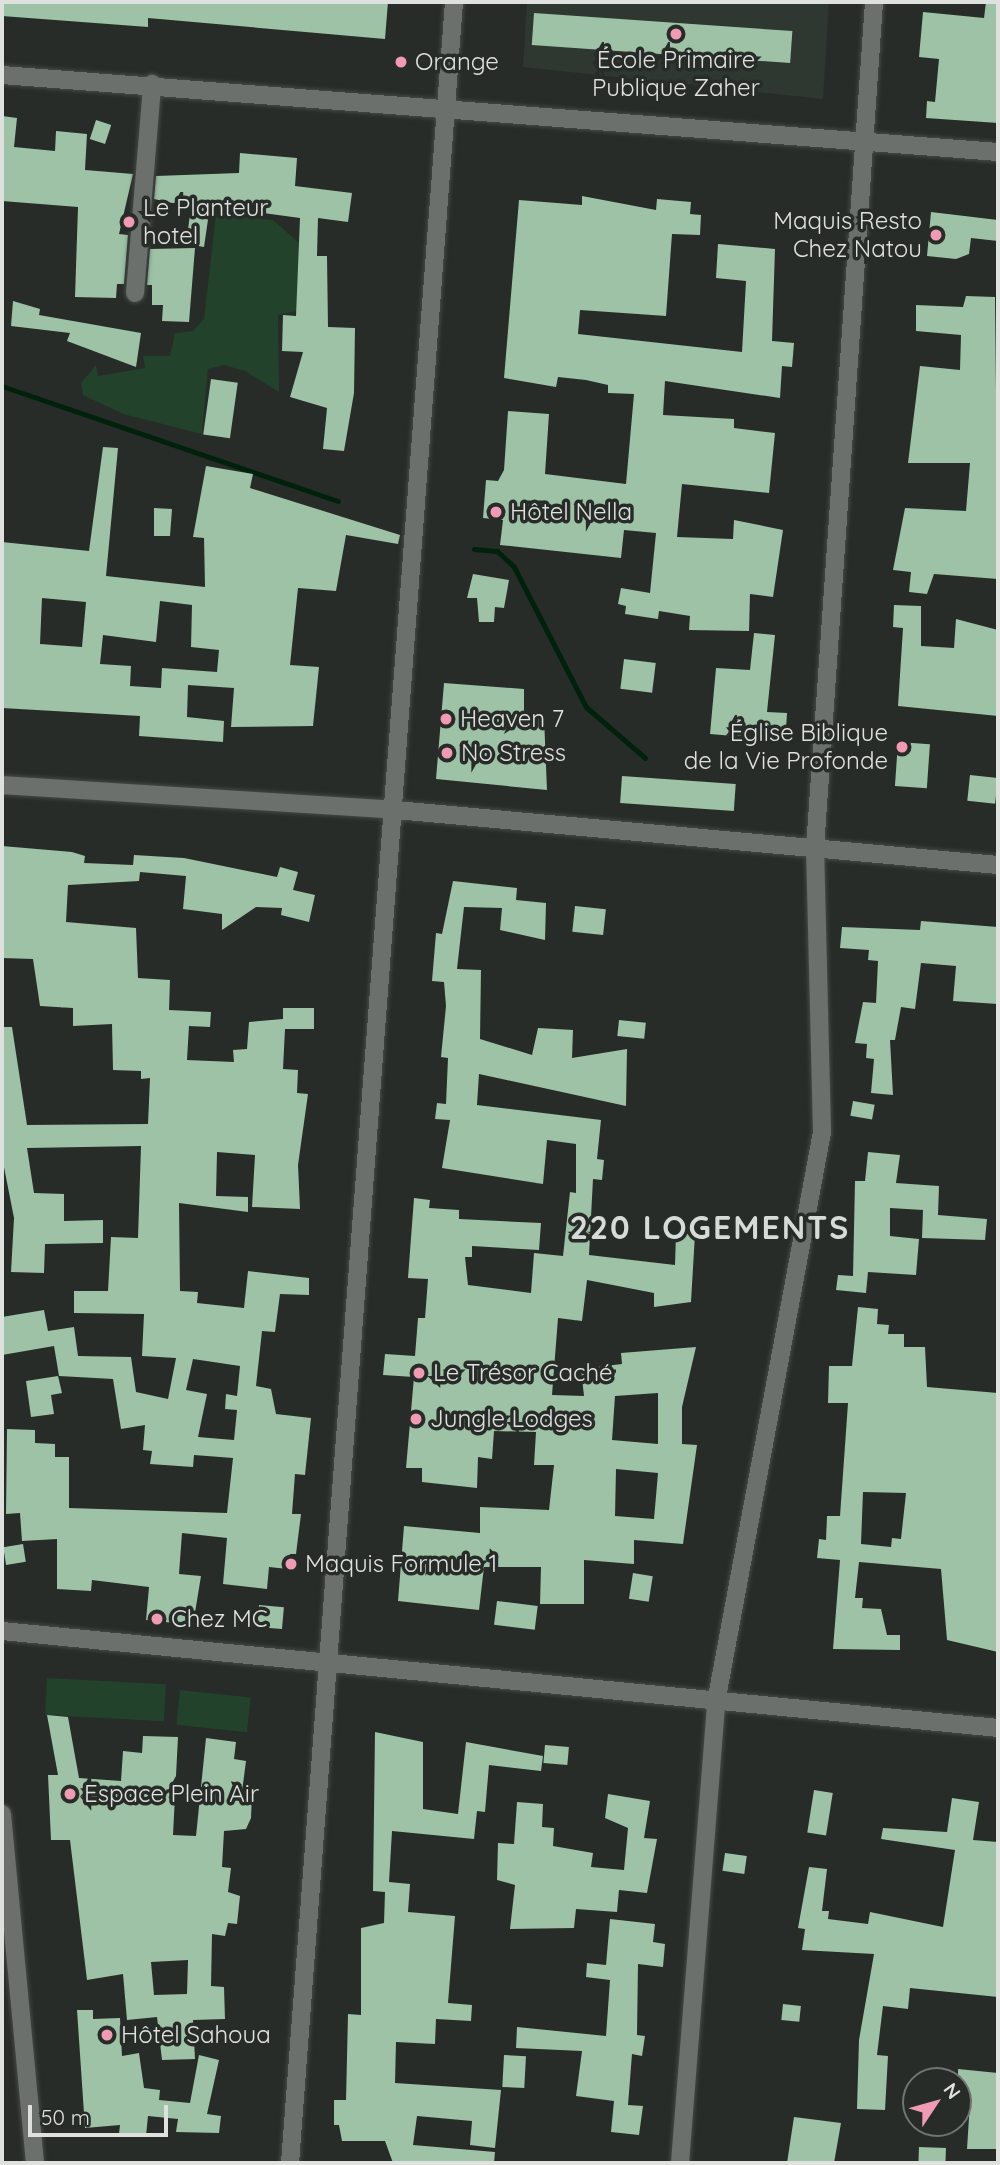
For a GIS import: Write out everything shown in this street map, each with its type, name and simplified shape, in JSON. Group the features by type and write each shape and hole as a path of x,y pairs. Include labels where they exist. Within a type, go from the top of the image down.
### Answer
{"street":[{"path":"290,2163 326,1667 396,810 454,2"},
{"path":"680,2163 717,1697 822,1132 815,848 869,144 874,2"},
{"path":"2,75 152,84 445,110 998,152"},
{"path":"135,293 152,84"},
{"path":"2,785 396,810 998,865"},
{"path":"2,1630 326,1667 717,1697 998,1728"},
{"path":"2,1814 35,2163"}],"shaded area":[{"name":"École Primaire Publique Zaher","path":"527,2 829,2 823,99 523,67"}],"green space":[{"path":"216,214 273,220 299,243 297,311 278,315 279,392 245,371 224,365 208,369 202,434 123,414 83,395 81,383 96,365 98,376 145,368 143,356 170,356 175,333 193,331 204,319"},
{"path":"47,1678 166,1684 164,1721 45,1715"},
{"path":"180,1690 251,1697 247,1732 176,1725"}],"building":[{"path":"2,2 388,2 385,39 148,18 148,27 2,16"},
{"path":"986,2 998,2 998,123 926,118 927,101 935,102 939,59 919,57 923,12 984,18"},
{"path":"534,13 792,31 790,63 532,45"},
{"path":"2,116 17,118 14,147 55,151 56,131 87,134 85,170 133,174 119,234 128,235 124,284 117,284 116,298 75,297 78,207 2,201"},
{"path":"96,120 111,125 105,144 90,139"},
{"path":"240,153 297,158 295,186 352,193 348,222 318,218 317,256 327,256 328,327 355,328 354,393 344,451 323,449 327,408 290,397 303,352 282,351 283,315 296,316 300,218 210,206 204,247 186,244 191,207 154,199 156,176 239,173"},
{"path":"582,196 656,210 657,199 691,202 690,214 701,215 700,235 672,234 666,316 580,310 578,334 742,352 746,281 716,278 718,244 775,249 772,341 794,343 792,367 782,366 780,398 665,381 663,415 734,419 734,428 775,433 769,493 682,484 677,537 733,539 734,520 783,530 773,597 750,594 749,631 689,630 690,616 659,611 658,619 625,614 626,606 618,604 621,588 650,593 656,533 624,530 621,558 500,545 503,520 483,518 486,480 498,481 504,470 508,411 549,414 545,474 626,484 634,394 608,393 608,385 586,380 558,377 556,387 504,378 519,200 582,205"},
{"path":"931,212 998,220 998,241 971,238 969,254 956,259 927,256"},
{"path":"195,248 189,322 162,321 163,305 152,305 152,285 147,285 150,249"},
{"path":"966,296 995,297 998,579 934,574 927,594 909,592 911,572 893,570 905,508 966,511 970,463 908,463 920,366 960,370 961,335 916,331 916,305 963,307"},
{"path":"13,301 40,309 39,315 141,333 136,367 67,341 70,333 11,326"},
{"path":"211,379 238,383 230,438 203,434"},
{"path":"103,447 118,448 106,576 205,587 204,538 193,537 206,466 253,474 250,488 400,535 398,544 346,535 336,591 298,588 290,665 319,667 313,726 231,727 234,688 188,685 187,717 224,721 223,742 139,736 140,716 2,708 2,542 89,551","holes":["42,598 86,602 82,647 40,644","160,601 192,605 191,647 219,650 217,672 162,668 161,688 130,686 131,666 100,664 103,635 156,642"]},
{"path":"154,508 172,509 170,536 154,536"},
{"path":"473,574 509,580 504,608 495,607 494,622 479,622 477,598 467,598"},
{"path":"894,605 921,606 921,646 954,648 956,619 998,630 998,716 898,706 903,628 893,627"},
{"path":"754,633 775,635 767,712 787,713 786,729 745,727 745,737 710,734 716,668 750,670"},
{"path":"624,659 656,663 652,693 620,689"},
{"path":"444,683 524,689 524,715 544,717 547,790 436,779"},
{"path":"898,742 930,744 927,788 895,786"},
{"path":"970,775 998,778 995,804 967,801"},
{"path":"622,776 736,784 734,811 620,803"},
{"path":"2,846 72,852 85,856 84,863 133,865 134,855 184,858 277,877 280,867 298,872 293,890 315,895 309,922 281,915 282,908 256,907 222,930 222,914 183,909 186,876 140,872 139,881 68,885 66,922 136,928 138,978 170,980 169,1010 211,1012 210,1027 189,1026 187,1060 234,1062 233,1050 247,1049 249,1022 283,1019 283,1008 314,1008 314,1029 285,1029 283,1069 298,1070 297,1093 308,1094 298,1165 300,1209 252,1207 255,1155 217,1152 216,1196 248,1197 248,1212 179,1203 180,1291 198,1292 197,1303 244,1308 248,1271 309,1278 309,1295 280,1294 275,1332 262,1331 256,1386 271,1389 276,1414 311,1418 305,1475 295,1474 292,1514 301,1514 296,1554 290,1554 288,1569 269,1567 267,1589 223,1584 227,1538 182,1533 179,1574 201,1576 193,1625 146,1620 149,1587 92,1580 91,1591 57,1589 57,1539 22,1541 20,1513 6,1514 7,1429 35,1430 35,1443 55,1444 55,1457 69,1457 69,1508 227,1513 233,1458 194,1455 193,1467 150,1464 152,1451 143,1450 145,1425 121,1429 113,1379 59,1376 54,1346 2,1355 2,1317 44,1310 48,1331 74,1327 78,1356 131,1357 136,1392 168,1399 176,1358 142,1356 144,1314 74,1313 74,1291 108,1291 111,1237 138,1238 141,1146 27,1148 34,1193 64,1194 64,1221 103,1220 103,1243 45,1244 44,1273 11,1272 14,1218 2,1157 2,1027 12,1027 27,1125 148,1124 150,1078 141,1079 141,1071 113,1070 112,1024 73,1026 73,1008 40,1006 33,959 2,958","holes":["193,1359 240,1366 237,1396 226,1394 225,1409 237,1410 234,1440 198,1437 207,1394 186,1390"]},
{"path":"453,881 517,888 516,900 546,903 545,940 500,930 502,908 464,907 457,969 481,970 480,1039 532,1055 538,1028 573,1030 572,1058 627,1049 626,1106 479,1074 477,1105 601,1120 597,1159 604,1160 602,1180 593,1179 589,1255 675,1265 676,1233 695,1234 691,1302 654,1307 654,1293 587,1280 582,1321 558,1318 552,1395 584,1396 581,1369 622,1364 621,1353 696,1347 682,1407 682,1444 697,1445 683,1544 634,1540 634,1564 584,1560 584,1604 540,1604 541,1567 484,1567 479,1610 398,1601 404,1526 480,1533 480,1507 549,1510 554,1465 534,1465 536,1432 494,1431 492,1459 478,1457 477,1488 422,1482 422,1468 406,1468 414,1377 383,1375 385,1354 415,1356 418,1318 425,1318 428,1279 408,1278 414,1198 430,1200 429,1208 459,1210 459,1219 541,1223 539,1250 472,1246 472,1257 465,1257 468,1285 531,1293 534,1253 563,1256 570,1192 576,1193 576,1144 547,1140 543,1184 442,1168 450,1120 435,1119 437,1103 446,1104 448,1058 441,1057 446,1006 444,982 432,981 436,933 442,934","holes":["658,1393 658,1444 612,1440 615,1396","616,1469 658,1473 654,1519 615,1516"]},
{"path":"575,906 606,909 603,935 572,932"},
{"path":"921,921 998,927 998,1004 953,1001 956,966 921,963 915,1009 901,1007 895,1040 890,1040 893,1095 871,1093 874,1059 866,1058 867,1044 855,1043 863,1002 876,1003 878,961 868,960 869,950 840,948 842,927 920,930"},
{"path":"619,1020 646,1023 644,1039 617,1036"},
{"path":"853,1101 875,1105 872,1120 850,1116"},
{"path":"868,1152 900,1155 896,1183 939,1186 938,1215 987,1219 985,1240 922,1238 923,1210 890,1208 890,1236 919,1239 916,1275 868,1272 866,1293 836,1290 838,1275 853,1276 855,1181 865,1181"},
{"path":"858,1307 878,1309 877,1324 889,1325 888,1334 904,1334 904,1347 925,1347 927,1387 998,1393 998,1652 947,1640 941,1569 859,1562 855,1598 863,1598 862,1608 881,1609 887,1635 900,1635 900,1650 833,1649 840,1560 817,1558 819,1539 826,1540 827,1516 840,1516 848,1403 828,1403 829,1366 852,1366","holes":["863,1492 906,1493 901,1539 892,1538 891,1547 861,1544"]},
{"path":"58,1376 62,1393 51,1395 54,1414 31,1417 26,1381"},
{"path":"23,1544 26,1562 6,1565 3,1547"},
{"path":"633,1573 653,1576 649,1602 629,1599"},
{"path":"497,1601 538,1606 535,1630 494,1625"},
{"path":"259,1605 284,1607 282,1629 257,1627"},
{"path":"47,1715 68,1717 79,1778 121,1781 123,1751 142,1753 143,1736 178,1737 173,1835 196,1836 206,1738 236,1742 234,1759 246,1761 242,1792 252,1792 251,1818 246,1829 224,1831 222,1867 231,1868 228,1892 240,1896 237,1924 228,1923 225,1936 212,1934 211,1986 224,1987 225,2019 193,2020 195,2059 162,2060 157,2017 127,2020 123,1974 87,1980 70,1840 51,1840 48,1775 58,1775","holes":["188,1960 187,1994 154,1995 151,1962"]},
{"path":"375,1732 423,1742 423,1809 458,1814 466,1742 543,1756 541,1771 489,1765 485,1812 477,1811 474,1839 392,1831 389,1882 410,1884 408,1912 455,1916 448,2003 472,2005 471,2021 436,2019 435,2044 396,2042 395,2083 501,2090 495,2148 470,2145 472,2121 417,2116 413,2145 495,2152 494,2163 393,2163 385,2141 342,2141 339,2125 334,2125 334,2100 346,2100 348,2014 361,2015 361,1928 384,1923 385,1892 373,1891"},
{"path":"545,1745 569,1747 567,1765 543,1763"},
{"path":"814,1790 833,1793 826,1835 807,1832"},
{"path":"608,1794 650,1801 644,1838 657,1839 647,1893 619,1890 617,1912 576,1909 574,1928 510,1929 515,1885 497,1880 498,1843 514,1844 517,1802 543,1804 542,1827 554,1828 553,1846 593,1853 591,1867 624,1870 628,1828 605,1818"},
{"path":"952,1798 979,1802 973,1840 998,1842 998,1997 910,1988 908,2009 883,2006 877,2055 888,2056 885,2110 857,2109 859,2040 874,1954 802,1950 805,1929 798,1928 809,1867 827,1869 822,1911 829,1911 828,1919 868,1924 870,1912 943,1927 955,1850 881,1839 883,1828 947,1832"},
{"path":"725,1853 747,1856 744,1874 722,1871"},
{"path":"610,1919 655,1924 653,1942 665,1944 663,1967 638,1964 637,2035 645,2036 642,2056 632,2054 628,2105 643,2106 639,2135 611,2132 614,2101 576,2096 582,2051 516,2048 517,2027 606,2036 610,1980 586,1977 587,1963 606,1965"},
{"path":"783,2004 801,2006 799,2022 781,2020"},
{"path":"77,2010 93,2010 93,2019 120,2018 122,2056 139,2053 144,2088 160,2090 159,2100 190,2103 199,2055 219,2060 207,2114 221,2116 219,2133 176,2132 178,2119 148,2116 146,2136 119,2134 120,2125 85,2128"},
{"path":"504,2055 526,2056 524,2088 502,2087"},
{"path":"972,2070 998,2073 998,2149 967,2149 968,2137 972,2137"},
{"path":"794,2117 841,2123 834,2163 787,2163"},
{"path":"919,2147 946,2148 945,2163 918,2163"}],"waterway":[{"path":"2,386 338,501"},
{"path":"474,549 497,551 514,567 586,707 645,758"}],"place":[{"name":"École Primaire Publique Zaher","path":"676,34"},
{"name":"Orange","path":"401,62"},
{"name":"Le Planteur hotel","path":"129,222"},
{"name":"Maquis Resto Chez Natou","path":"936,235"},
{"name":"Hôtel Nella","path":"496,512"},
{"name":"Heaven 7","path":"446,719"},
{"name":"Église Biblique de la Vie Profonde","path":"902,747"},
{"name":"No Stress","path":"447,753"},
{"name":"Le Trésor Caché","path":"419,1373"},
{"name":"Jungle Lodges","path":"416,1419"},
{"name":"Maquis Formule 1","path":"291,1564"},
{"name":"Chez MC","path":"157,1619"},
{"name":"Espace Plein Air","path":"70,1794"},
{"name":"Hôtel Sahoua","path":"107,2035"}],"district":[{"name":"220 LOGEMENTS","path":"710,1227"}]}
